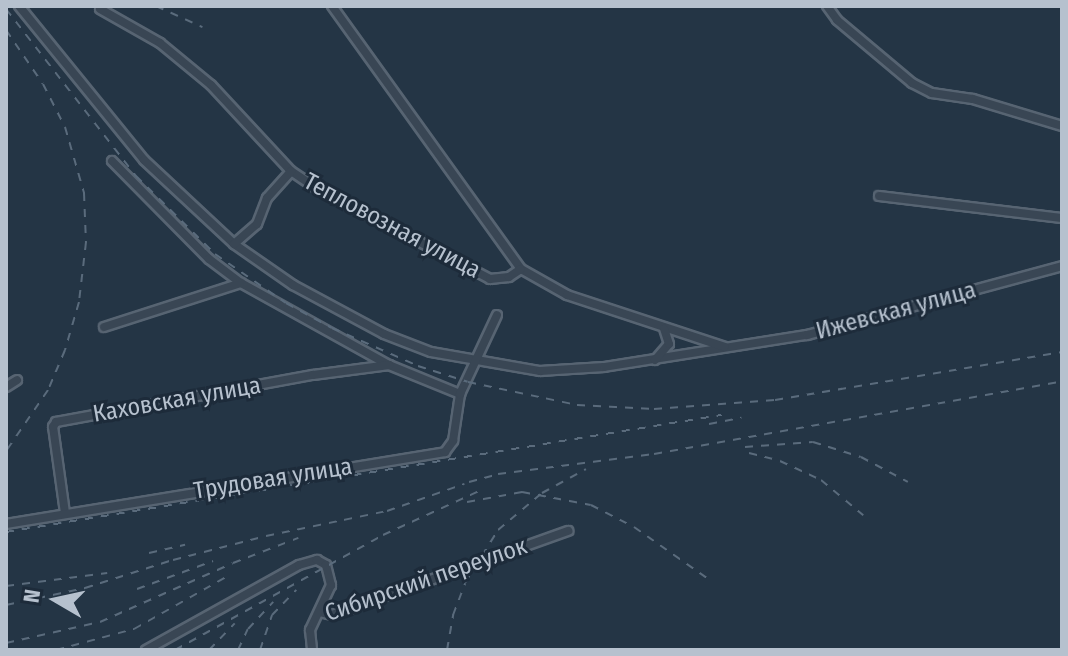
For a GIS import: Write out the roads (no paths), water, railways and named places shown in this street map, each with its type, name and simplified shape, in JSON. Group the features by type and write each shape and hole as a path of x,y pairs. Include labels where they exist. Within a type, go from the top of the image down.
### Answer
{"street":[{"name":"Ижевская улица","path":"19,6 144,160 234,244 293,285 384,334 415,347 476,362 551,372 654,360 865,321 1062,266"},
{"path":"332,6 521,269 567,295 728,348"},
{"path":"827,6 837,20 912,83 932,93 973,99 1062,126"},
{"name":"Тепловозная улица","path":"100,9 160,43 201,77 291,171 313,186 490,279 509,277 521,269"},
{"path":"112,161 209,259 241,283 389,365 460,394"},
{"path":"234,244 257,224 267,198 291,171"},
{"path":"879,196 1062,218"},
{"path":"104,327 241,283"},
{"name":"Трудовая улица","path":"6,524 445,452 453,441 460,394 497,315"},
{"path":"654,360 669,344 663,327"},
{"name":"Каховская улица","path":"65,513 53,427 56,422 313,375 389,365"},
{"path":"6,387 17,380"},
{"name":"Сибирский переулок","path":"312,650 310,630 320,612 332,615 568,531"},
{"path":"146,650 311,560 321,561 329,575 329,595 320,612"}],"railway":[{"path":"156,6 202,27"},
{"path":"6,9 136,176 215,254 286,303 332,328 418,366 468,382 577,405 654,409 775,400 1062,352"},
{"path":"6,30 43,84 65,127 84,193 86,242 79,302 65,350 48,390 6,451"},
{"path":"469,482 498,474 654,454 1062,381"},
{"path":"6,532 721,415"},
{"path":"709,424 741,418"},
{"path":"745,447 813,442 861,457 908,482"},
{"path":"749,453 780,461 821,480 863,515"},
{"path":"447,650 453,615 465,583 498,530 542,493 586,469"},
{"path":"6,605 85,588 173,560 266,536 387,511 464,484"},
{"path":"175,650 383,535 479,491"},
{"path":"467,502 522,492 591,505 634,527 711,581"},
{"path":"6,643 100,622 298,538"},
{"path":"149,553 185,545"},
{"path":"137,589 213,561"},
{"path":"6,586 107,573"},
{"path":"56,650 134,629 226,577"},
{"path":"260,650 272,615 296,590"},
{"path":"238,650 248,629 273,602"},
{"path":"209,650 235,623"}]}
